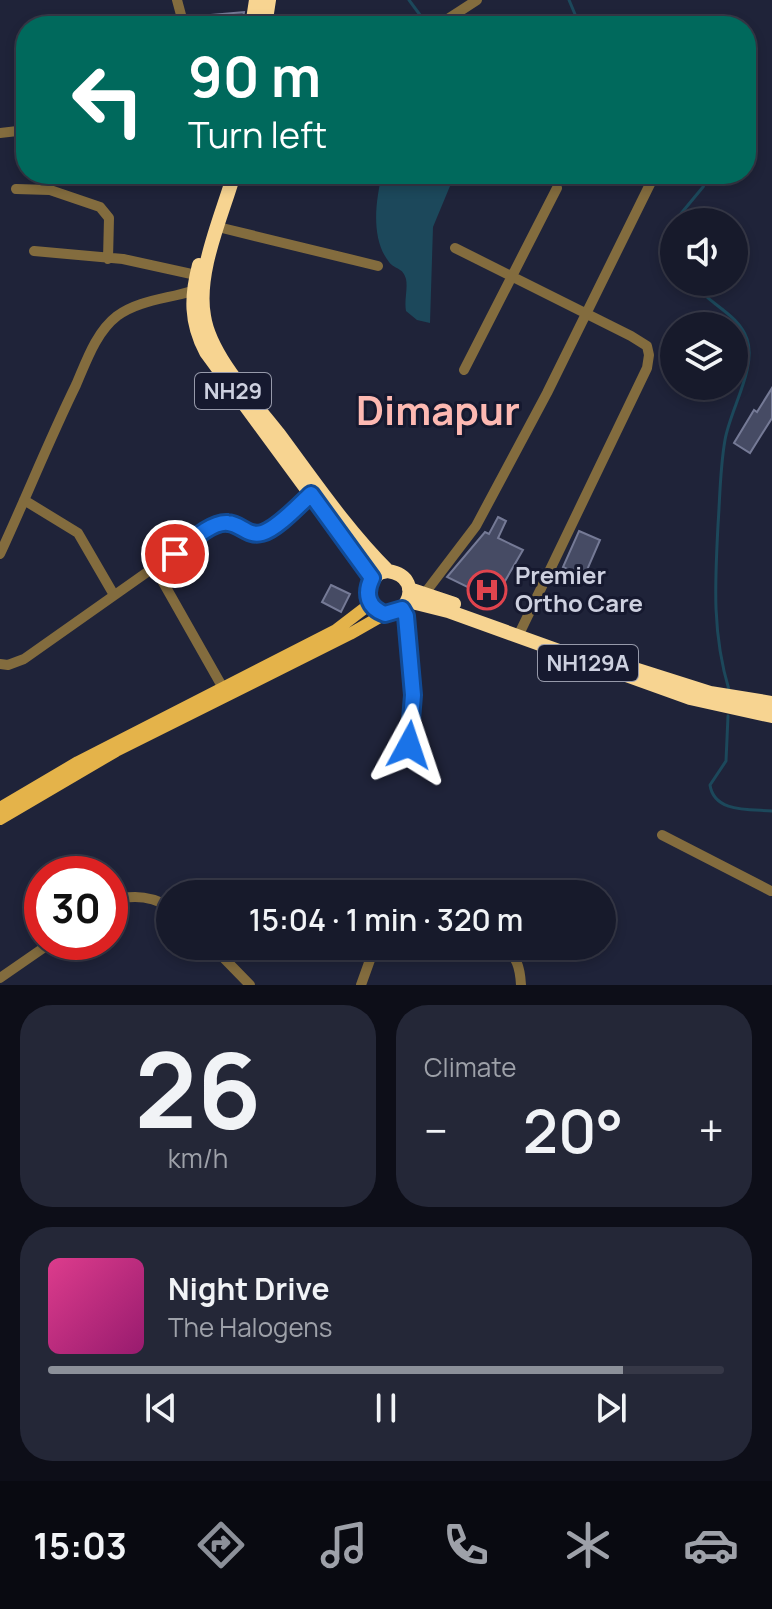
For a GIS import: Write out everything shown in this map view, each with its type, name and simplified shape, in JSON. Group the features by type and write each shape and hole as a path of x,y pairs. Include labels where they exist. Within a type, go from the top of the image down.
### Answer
{"highway":[{"name":"NH29","path":"221,184 192,291 195,327 206,352 372,578"},
{"name":"NH29","path":"231,184 204,278 202,299 207,330 227,366 344,523 388,571 402,576 406,600"},
{"path":"388,571 372,578 367,595 370,604 385,614 406,600"},
{"name":"NH129A","path":"406,600 425,593 521,630 685,686 772,703"},
{"name":"NH129A","path":"406,600 448,611 690,698 772,716"}],"main road":[{"path":"0,808 78,762 336,630 370,604"},
{"path":"0,819 116,751 385,614"}],"street":[{"path":"452,16 477,0"},
{"path":"425,593 476,526 547,393 650,184"},
{"path":"464,370 557,188"},
{"path":"16,189 50,190 107,211 108,259"},
{"path":"218,227 378,266"},
{"path":"455,248 647,346 649,355 647,368 521,630"},
{"path":"34,251 132,261 196,275"},
{"path":"0,554 97,339 112,319 124,312 154,300 192,291"},
{"path":"0,664 8,665 24,659 214,525 230,523 248,533 258,534 267,531 311,494"},
{"path":"24,500 78,533 114,595"},
{"path":"155,568 223,688"},
{"path":"406,600 413,695 409,745"},
{"path":"662,835 772,891 772,883"},
{"path":"128,897 138,896 156,902"},
{"path":"0,978 26,960"},
{"path":"226,960 250,985"},
{"path":"361,985 370,960"},
{"path":"516,960 521,985"}],"water":[{"path":"380,184 451,184 433,227 430,323 417,320 406,311 405,275 389,262 383,252 377,230"}],"building":[{"path":"244,12 243,16 200,16"},
{"path":"772,388 772,418 750,453 734,443"},
{"path":"498,517 506,521 498,538 523,550 494,600 447,577 485,532 489,534"},
{"path":"579,531 600,540 584,577 563,567"},
{"path":"331,585 350,594 341,612 322,602"}],"waterway":[{"path":"409,0 421,16"},
{"path":"569,0 576,16"},
{"path":"686,208 704,184"},
{"path":"705,296 737,322 747,339 749,350 746,375 725,440 720,482 716,608 729,690"},
{"path":"728,716 726,761 710,785 713,794 718,801 734,808 772,811"}],"place":[{"name":"Premier Ortho Care","path":"487,590"}],"district":[{"name":"Dimapur","path":"438,411"}],"route":[{"path":"175,554 214,525 230,523 248,533 267,531 311,494 372,578 367,595 370,604 385,614 402,609 406,616 413,695 409,745"}]}
